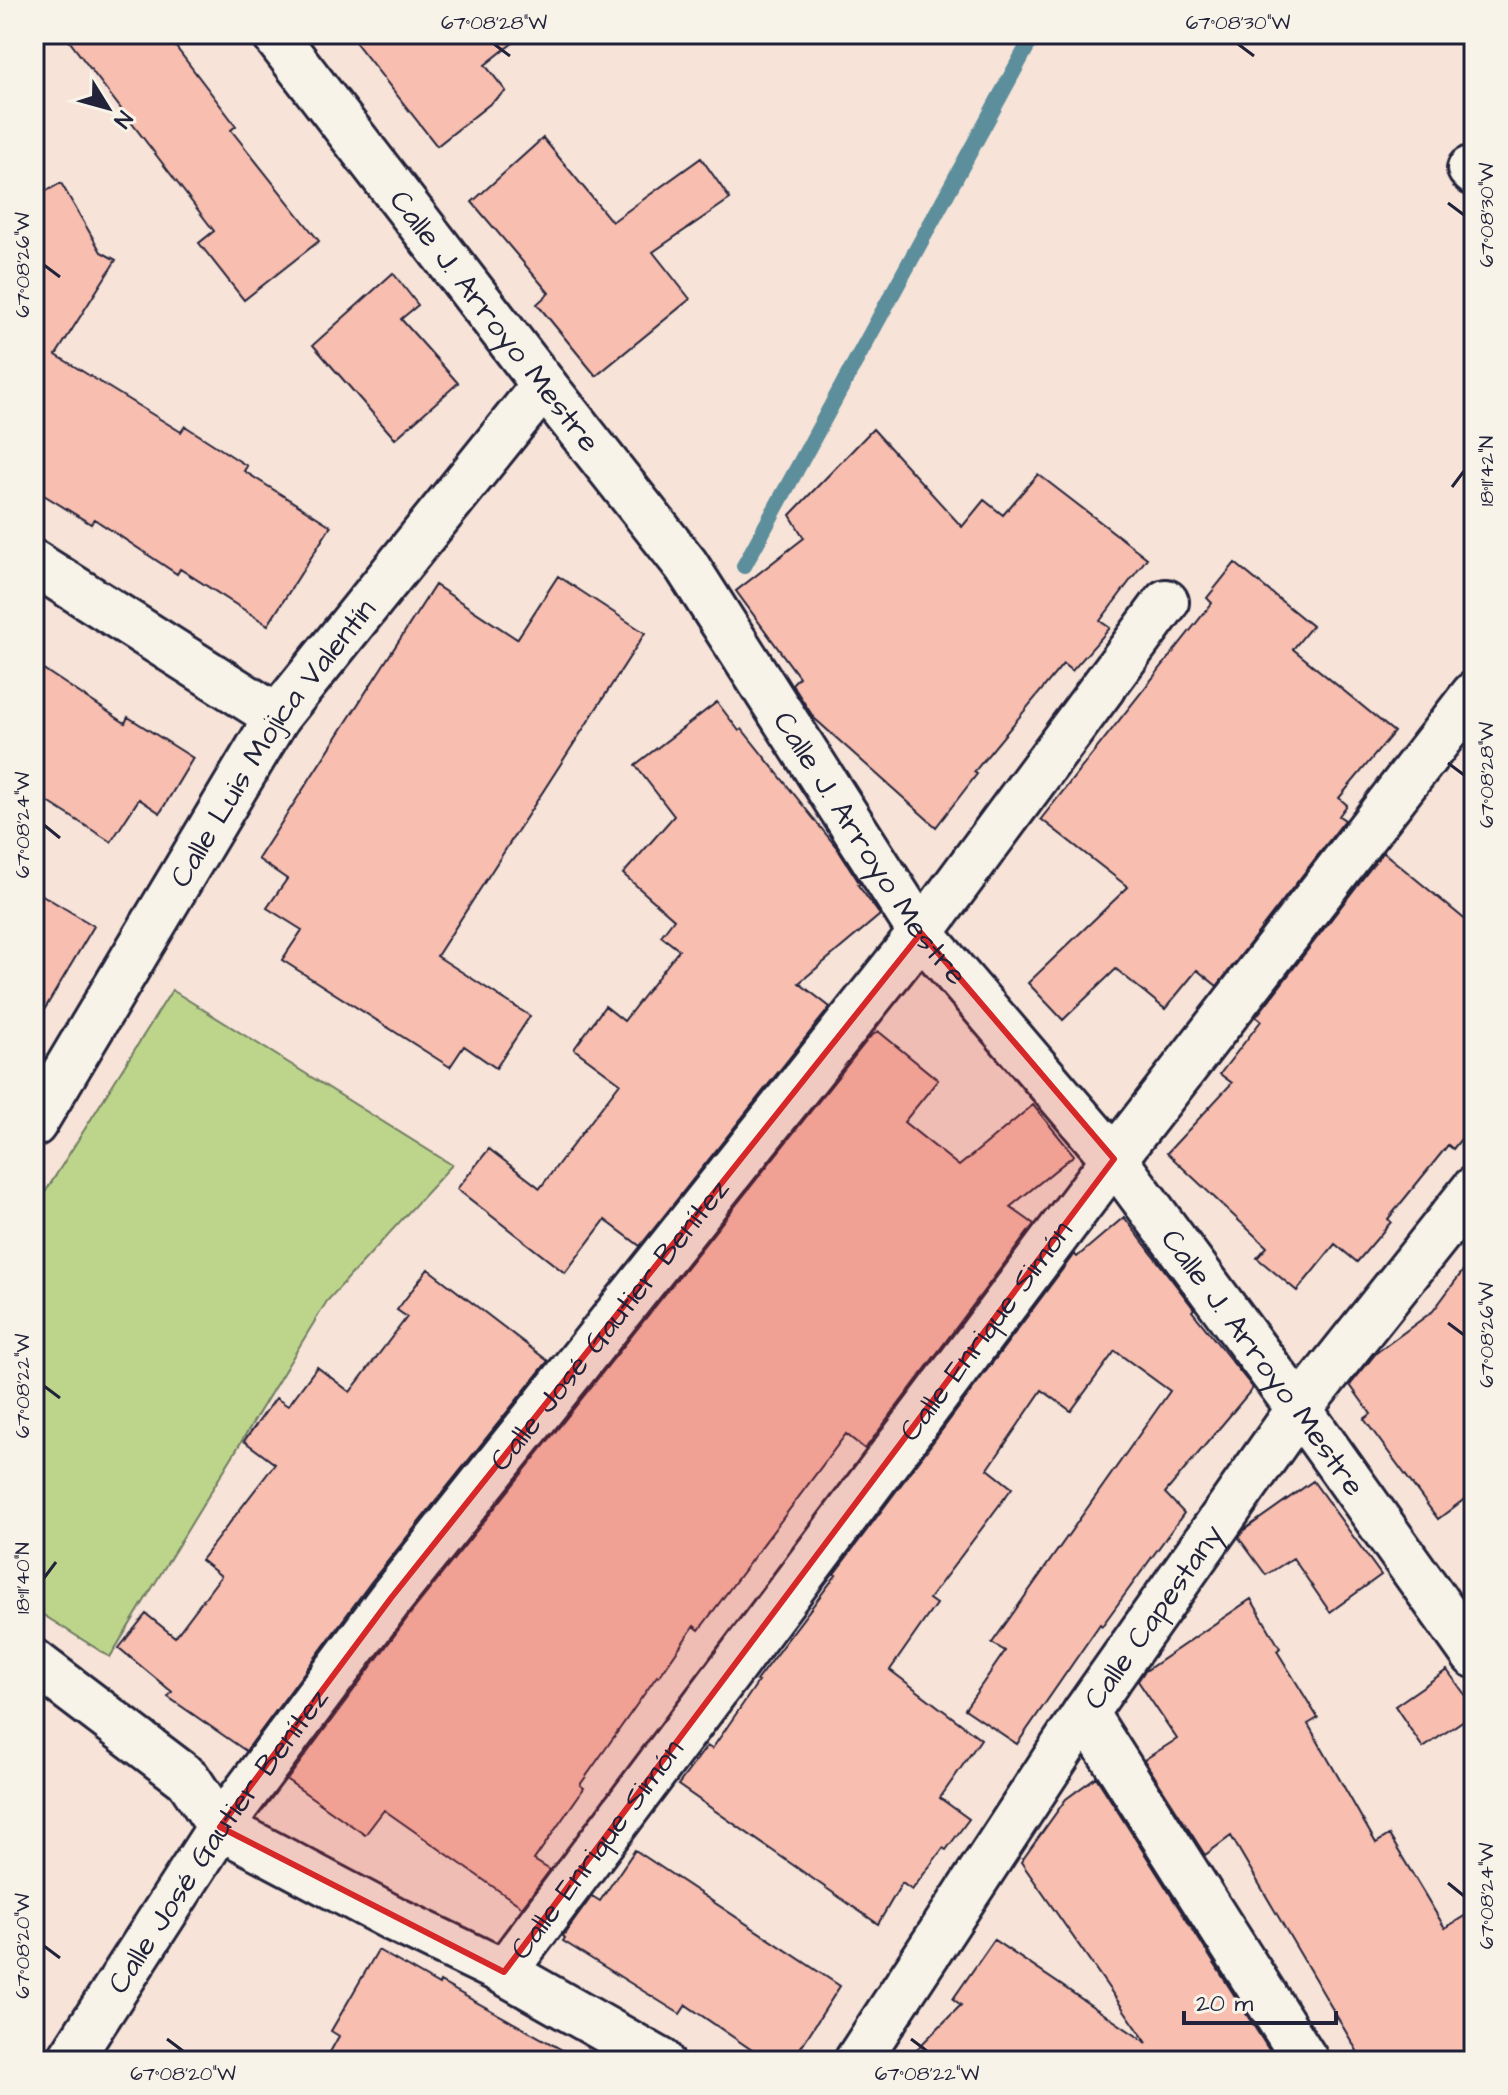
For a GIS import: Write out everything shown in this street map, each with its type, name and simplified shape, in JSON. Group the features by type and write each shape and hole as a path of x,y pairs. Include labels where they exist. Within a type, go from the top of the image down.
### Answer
{"street":[{"name":"Calle J. Arroyo Mestre","path":"274,34 686,565 921,933 1114,1159 1299,1409 1474,1655"},
{"name":"Calle Luis Mojica Valentín","path":"38,1110 277,717 544,385"},
{"path":"34,563 277,717"},
{"name":"Calle José Gautier Benítez","path":"69,2061 220,1827 391,1598 921,933 1166,602"},
{"name":"Calle Enrique Simón","path":"504,1972 1114,1159 1474,694"},
{"name":"Calle Capestany","path":"857,2061 1085,1713 1299,1409 1474,1189"},
{"path":"34,1662 188,1779 220,1827 396,1920 504,1972 661,2061"},
{"path":"1085,1713 1306,2061"}],"highlighted area":[{"path":"921,933 1114,1159 504,1972 220,1827 391,1598"}],"green space":[{"path":"172,990 452,1165 327,1301 110,1657 34,1609 34,1210"}],"building":[{"path":"64,34 166,34 236,126 231,130 319,241 244,300 199,243 214,231"},
{"path":"349,34 524,34 485,65 506,91 437,146"},
{"path":"543,138 612,222 701,158 730,199 653,252 690,299 596,376 537,304 549,293 472,202"},
{"path":"61,183 101,252 116,260 56,355 181,432 185,426 247,466 244,471 331,526 268,625 180,569 177,574 94,519 91,524 34,489 34,198"},
{"path":"393,273 418,305 401,319 458,383 395,439 313,345"},
{"path":"873,429 962,527 984,500 1003,515 1038,474 1147,558 1100,621 1110,628 1072,671 1063,664 974,772 977,774 936,827 814,718 792,684 799,677 736,591 804,538 790,515"},
{"path":"1235,563 1312,626 1293,649 1394,732 1339,798 1347,805 1339,816 1345,820 1217,986 1197,970 1165,1009 1116,969 1063,1020 1028,983 1128,887 1041,819 1212,603 1207,598"},
{"path":"558,576 645,633 437,956 530,1016 496,1068 464,1046 450,1067 282,960 302,930 267,908 287,879 258,859 435,585 517,639"},
{"path":"34,663 125,723 128,717 193,758 160,813 139,799 111,842 34,793"},
{"path":"717,702 837,848 880,915 799,983 830,1007 640,1246 605,1220 565,1273 457,1189 489,1149 540,1188 620,1083 574,1049 605,1006 624,1021 679,950 661,936 674,919 623,874 674,816 635,765"},
{"path":"1383,852 1474,927 1474,1123 1453,1149 1448,1145 1357,1262 1335,1244 1297,1291 1257,1258 1267,1247 1167,1153 1232,1083 1220,1074 1261,1021 1256,1017"},
{"path":"34,890 94,926 34,1027"},
{"path":"878,1031 938,1080 904,1122 959,1166 1033,1105 1074,1155 1010,1207 1034,1224 865,1449 846,1434 699,1630 694,1626 657,1676 580,1785 584,1788 534,1860 550,1870 522,1907 384,1810 365,1835 287,1780 411,1613 869,1038"},
{"path":"1124,1217 1253,1388 1165,1493 1184,1513 1102,1626 1100,1624 1017,1744 965,1709 1005,1651 992,1643 1170,1391 1115,1351 1071,1411 1042,1390 988,1469 1012,1488 929,1599 936,1604 890,1670 981,1739 940,1798 969,1819 912,1890 902,1883 878,1924 678,1785 707,1746 712,1749 756,1681 834,1574 1074,1254 1077,1257"},
{"path":"1474,1256 1474,1492 1438,1519 1364,1419 1371,1414 1350,1385 1376,1353 1433,1311"},
{"path":"428,1269 548,1361 371,1582 246,1751 168,1697 172,1692 119,1648 146,1614 175,1637 221,1576 201,1560 275,1464 244,1441 276,1398 288,1406 317,1367 350,1392 407,1317 397,1310"},
{"path":"1313,1481 1381,1575 1330,1612 1293,1558 1266,1575 1239,1538 1244,1530"},
{"path":"1251,1599 1280,1648 1277,1651 1318,1718 1308,1724 1376,1843 1389,1835 1445,1928 1474,1910 1474,2061 1363,2061 1231,1836 1205,1855 1144,1760 1177,1739 1138,1681 1144,1672"},
{"path":"1447,1670 1474,1707 1474,1713 1423,1748 1395,1706"},
{"path":"1096,1777 1276,2061 905,2061 961,2005 953,1999 994,1940 1147,2043 1021,1862 1066,1799"},
{"path":"635,1850 840,1986 792,2061 768,2061 686,2005 680,2014 563,1941 563,1936 592,1896 600,1901"},
{"path":"378,1950 582,2061 325,2061 339,2036 331,2031"}],"waterway":[{"path":"744,566 1034,34"}]}
